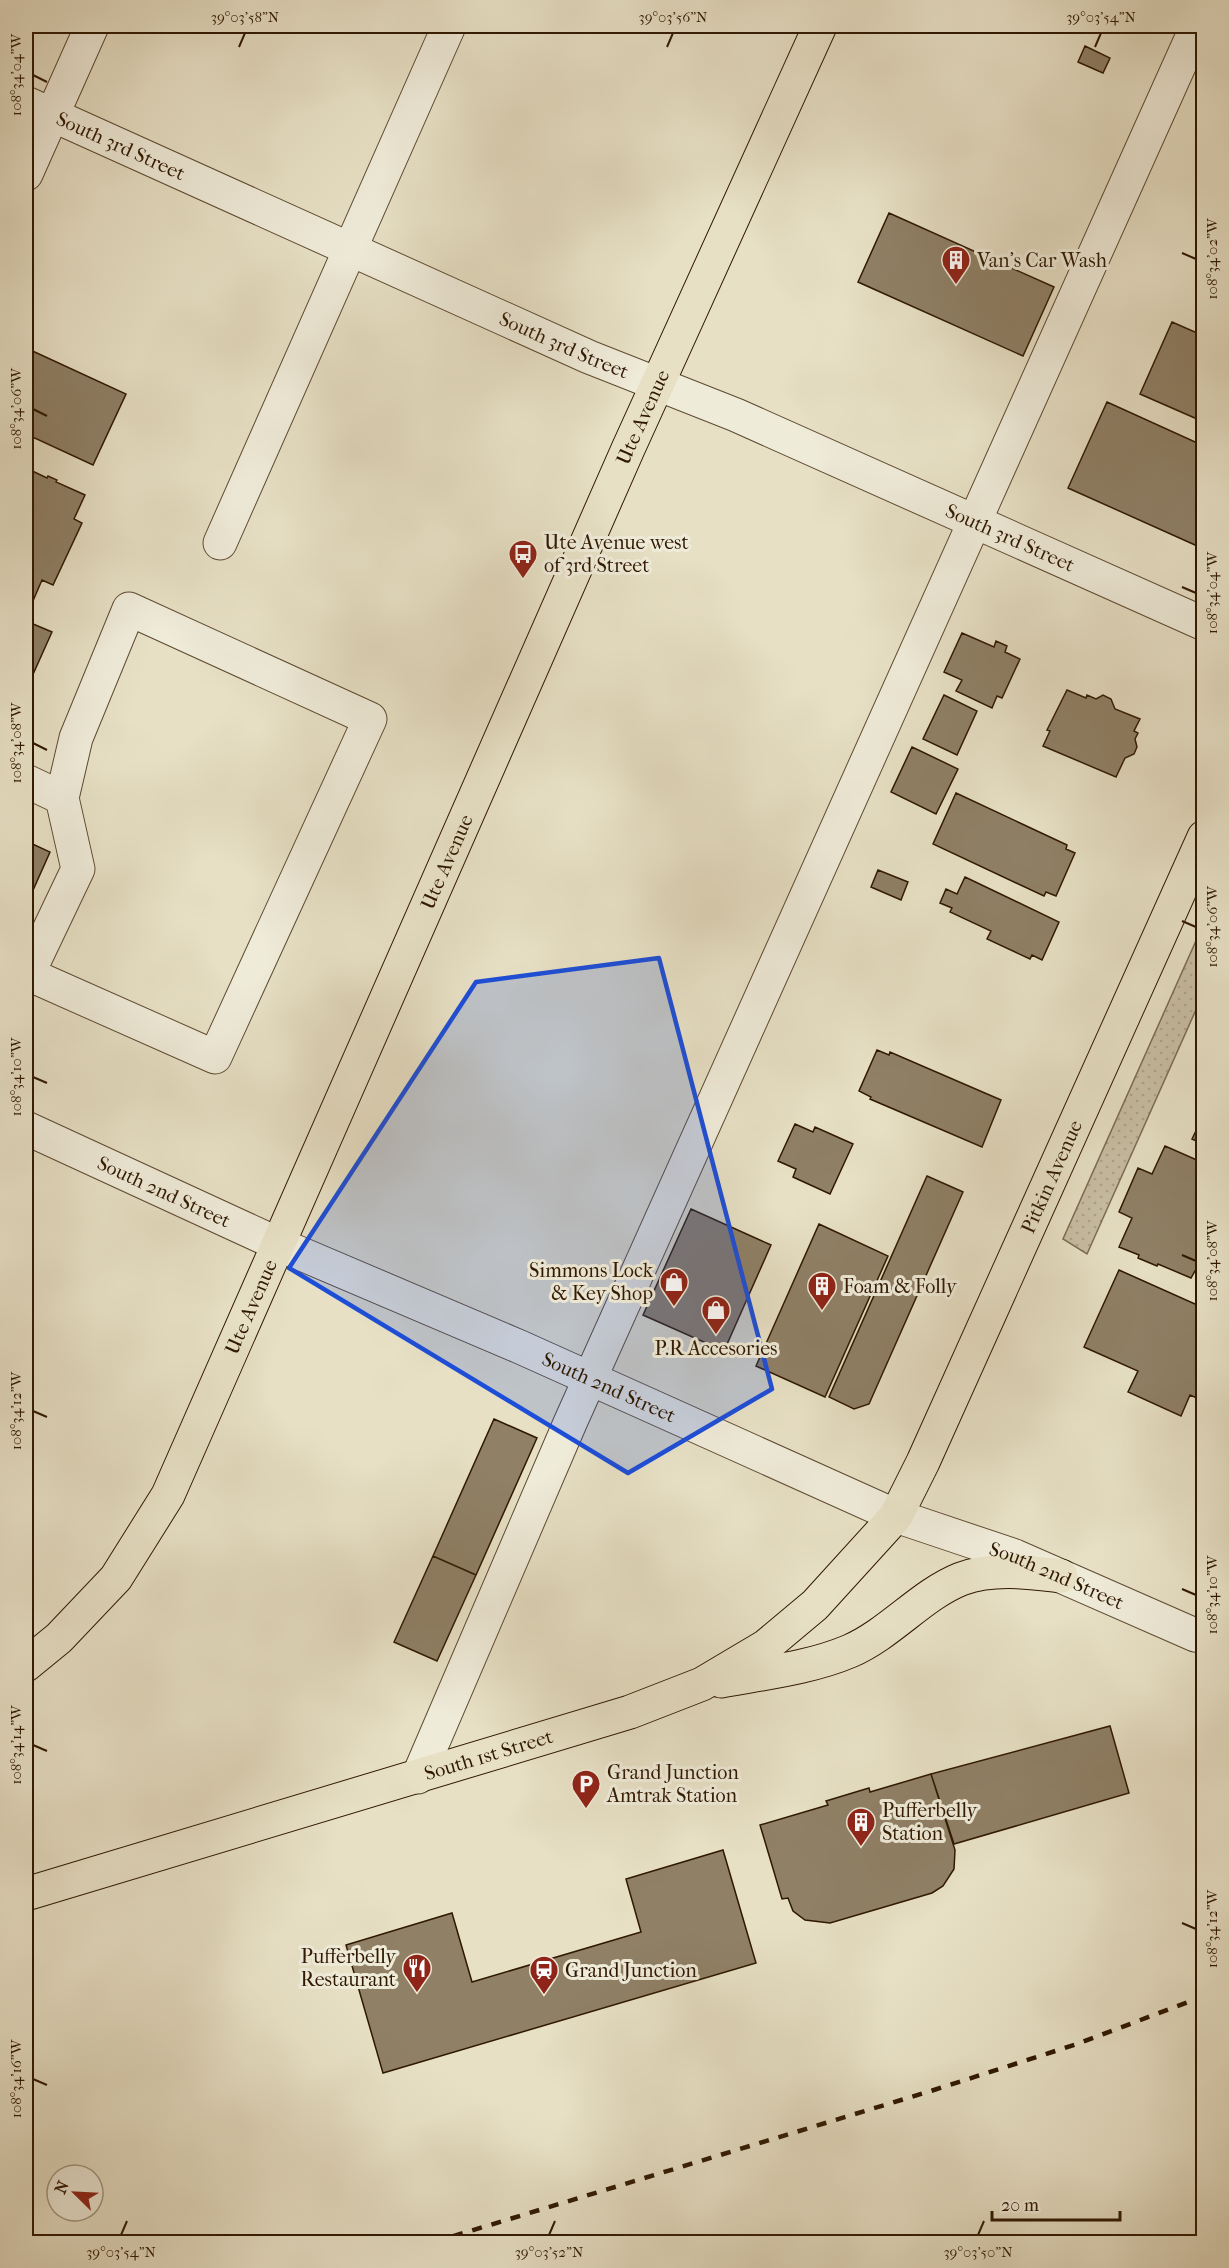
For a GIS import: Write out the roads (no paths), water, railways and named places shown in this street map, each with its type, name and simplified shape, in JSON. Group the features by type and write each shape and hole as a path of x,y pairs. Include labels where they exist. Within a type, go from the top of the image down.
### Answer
{"highway":[{"name":"Ute Avenue","path":"26,1665 59,1638 117,1578 168,1495 657,384 820,26"},
{"name":"Pitkin Avenue","path":"896,1516 923,1461 1203,837"},
{"name":"South 1st Street","path":"27,1896 630,1712 702,1684 766,1646 815,1605 896,1516"},
{"path":"702,1684 798,1668 850,1651 883,1634 935,1594 961,1579 986,1573 1019,1571 1060,1576"}],"street":[{"path":"26,174 39,109 92,26"},
{"path":"220,543 449,26"},
{"path":"418,1777 590,1380 1197,26"},
{"name":"South 3rd Street","path":"39,109 589,357 736,415 1203,624"},
{"path":"129,609 370,719 215,1057 27,977 78,869 62,798 76,738 129,609"},
{"path":"26,781 62,798"},
{"name":"South 2nd Street","path":"26,1128 278,1244 520,1347 896,1516 1016,1556 1199,1636"}],"railway":[{"path":"434,2242 934,2090 1077,2044 1204,1996"}],"place":[{"name":"Van's Car Wash","path":"956,286"},
{"name":"Ute Avenue west of 3rd Street","path":"523,580"},
{"name":"Simmons Lock & Key Shop","path":"674,1308"},
{"name":"Foam & Folly","path":"822,1312"},
{"name":"P.R Accesories","path":"716,1336"},
{"name":"Grand Junction Amtrak Station","path":"586,1810"},
{"name":"Pufferbelly Station","path":"861,1848"},
{"name":"Pufferbelly Restaurant","path":"417,1994"},
{"name":"Grand Junction","path":"544,1996"}]}
